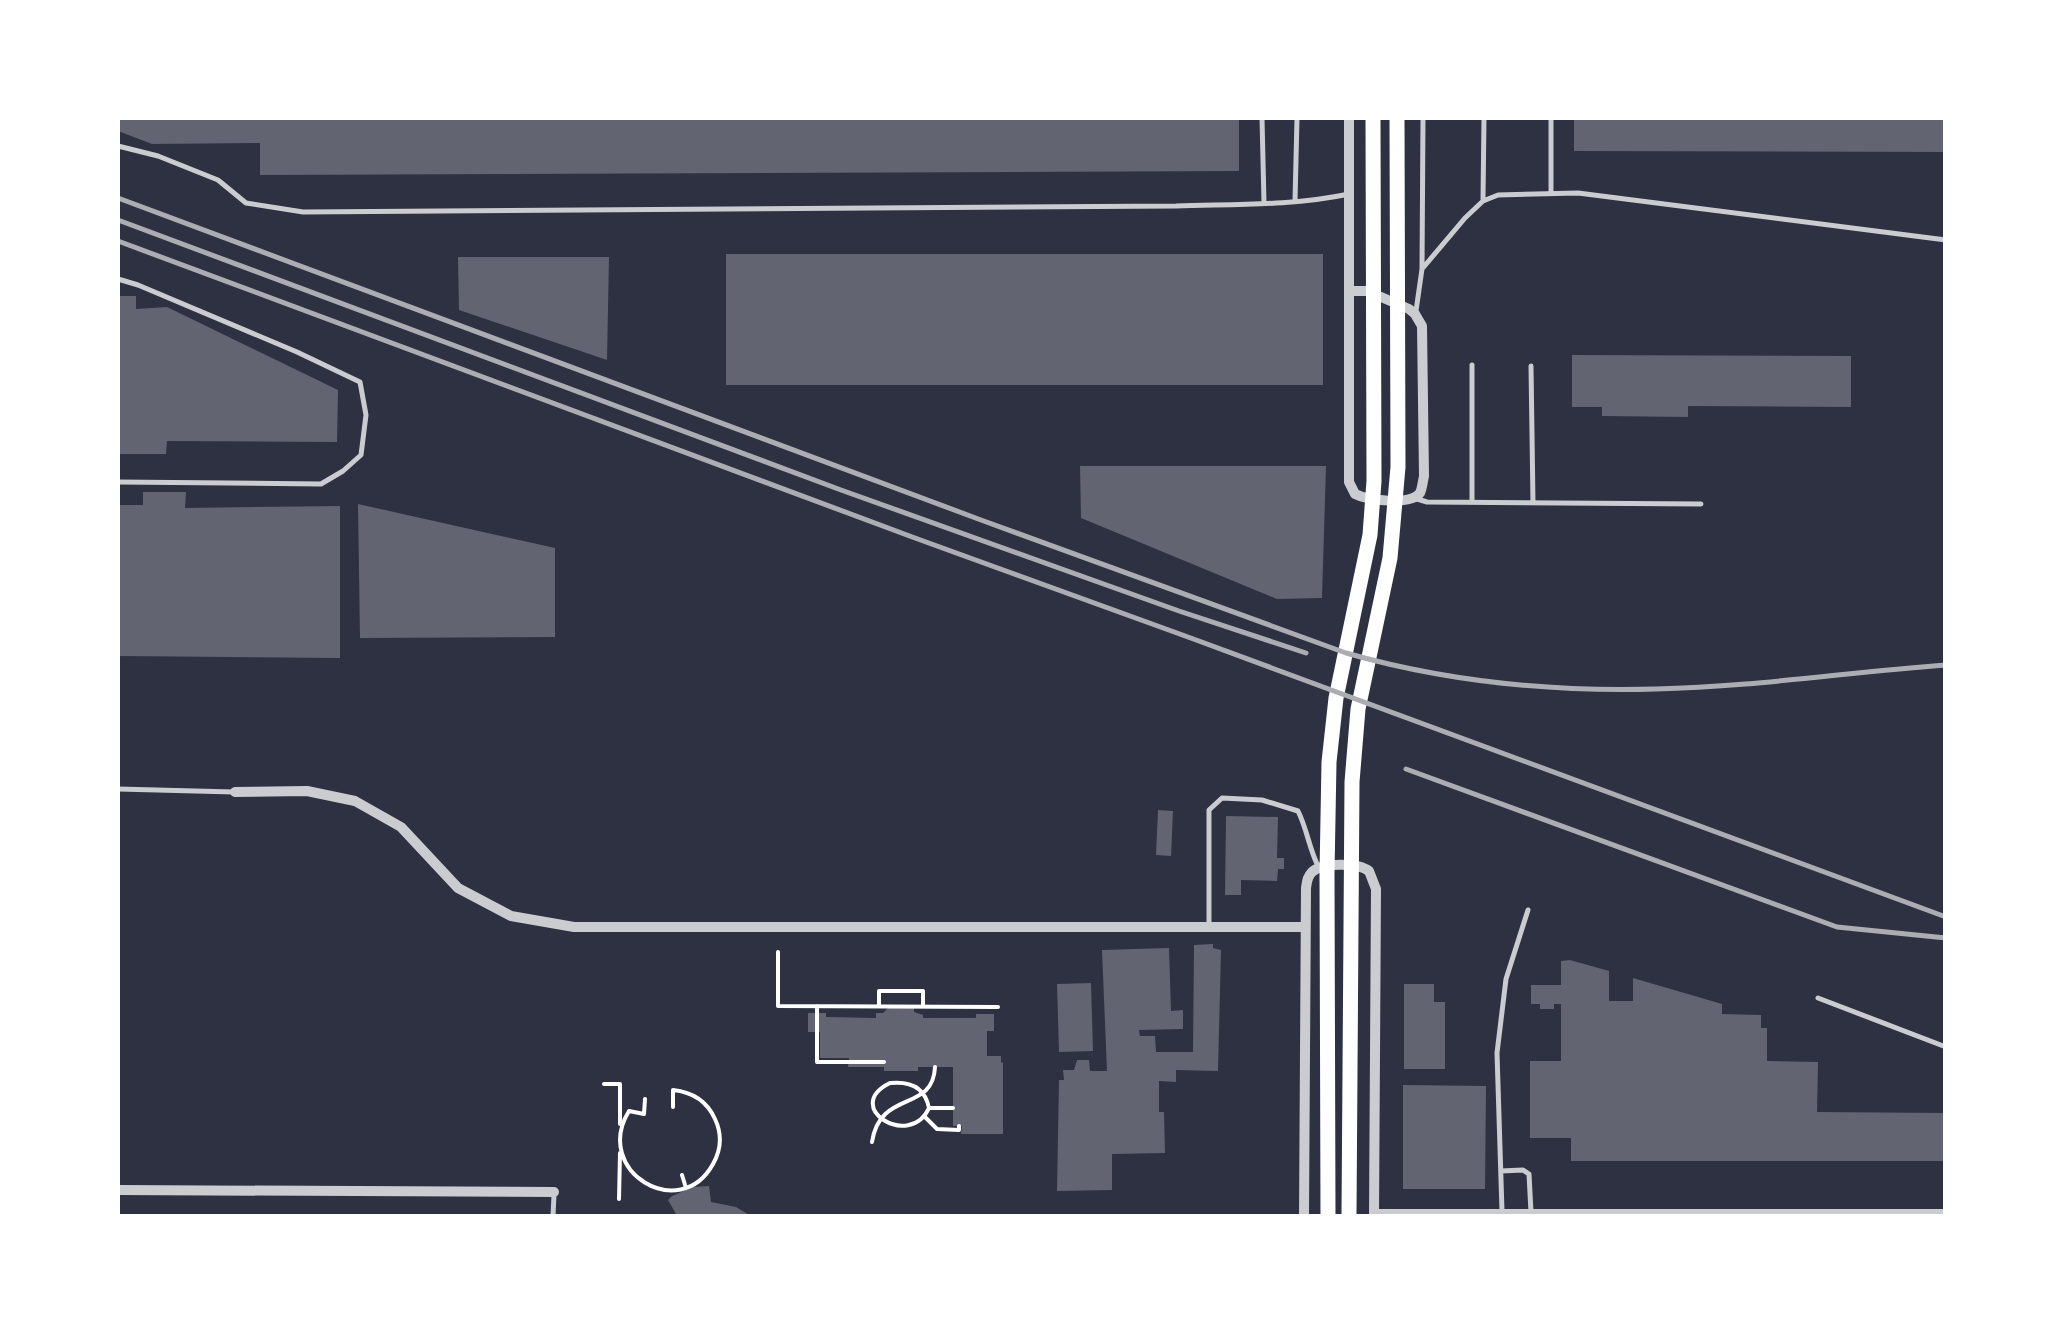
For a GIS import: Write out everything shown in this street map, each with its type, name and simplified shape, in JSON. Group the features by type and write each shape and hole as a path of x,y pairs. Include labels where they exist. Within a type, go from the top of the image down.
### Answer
{"main road":[{"path":"1328,1210 1329,762 1336,698 1370,535 1374,481 1372,118"},
{"path":"1349,1209 1352,782 1358,709 1390,558 1398,466 1397,118"}],"street":[{"path":"1349,118 1349,291 1350,482 1355,494 1368,499 1414,498 1420,494 1424,476 1420,320 1367,291 1349,291"},
{"path":"234,792 307,790 354,801 401,828 458,888 510,916 574,928 1304,927"},
{"path":"1304,1216 1304,927 1308,878 1319,868 1364,866 1376,889 1374,1215 1946,1214"},
{"path":"118,1190 554,1192"}],"lane":[{"path":"1262,118 1264,203"},
{"path":"1295,201 1298,118"},
{"path":"1415,314 1422,269 1422,118"},
{"path":"1484,118 1484,200"},
{"path":"1551,118 1551,193"},
{"path":"118,146 158,156 218,180 246,203 303,212 1176,206 1329,199 1349,194"},
{"path":"1422,269 1465,218 1484,200 1498,194 1597,195 1946,240"},
{"path":"118,279 138,284 360,382 366,415 361,456 321,484 118,482"},
{"path":"1472,365 1472,503"},
{"path":"1531,366 1533,503"},
{"path":"1414,498 1472,503 1701,504"},
{"path":"118,789 234,792"},
{"path":"1209,927 1209,810 1222,798 1262,800 1298,811 1319,868"},
{"path":"1502,1214 1496,1053 1506,978 1528,910"},
{"path":"1818,998 1946,1047"},
{"path":"1501,1171 1523,1170 1529,1174 1539,1215"},
{"path":"554,1192 554,1216"}],"path":[{"path":"778,952 778,1006 998,1007"},
{"path":"879,1006 879,991 923,991 923,1007"},
{"path":"817,1006 817,1062 884,1062"},
{"path":"985,1007 985,1014"},
{"path":"872,1142 880,1118 924,1092 933,1080 935,1067"},
{"path":"901,1071 901,1083"},
{"path":"901,1083 924,1092 929,1108 924,1117 901,1126 880,1118 873,1109 875,1095 886,1085 901,1083"},
{"path":"604,1084 620,1084 620,1199"},
{"path":"620,1146 624,1160 638,1178 651,1186 666,1190 686,1188 700,1180 718,1152 717,1123 708,1108 690,1094 673,1090 673,1108"},
{"path":"620,1137 629,1110 644,1114 645,1100"},
{"path":"929,1108 953,1108"},
{"path":"924,1117 936,1129 959,1130 959,1126"},
{"path":"682,1175 686,1188"}],"building":[{"path":"118,118 1239,118 1239,171 260,175 260,143 152,144 118,131"},
{"path":"1574,118 1946,118 1946,152 1574,151"},
{"path":"726,254 1323,254 1323,385 726,385"},
{"path":"458,257 609,257 607,360 459,310"},
{"path":"118,296 136,296 136,309 167,307 338,390 337,442 167,441 166,454 118,454"},
{"path":"1572,355 1851,356 1851,407 1688,406 1688,417 1602,416 1602,407 1572,407"},
{"path":"1080,466 1326,466 1322,598 1277,599 1081,518"},
{"path":"143,492 186,492 185,508 340,506 340,658 118,656 118,505 143,505"},
{"path":"358,504 555,548 555,637 360,638"},
{"path":"1158,810 1173,811 1171,856 1156,855"},
{"path":"1226,816 1278,817 1277,858 1284,858 1284,869 1278,869 1277,881 1241,880 1241,895 1225,895"},
{"path":"1213,944 1213,948 1221,950 1218,1071 1176,1070 1176,1082 1159,1081 1165,1153 1112,1154 1112,1190 1057,1191 1059,1080 1064,1080 1063,1070 1074,1070 1077,1060 1089,1060 1090,1071 1107,1071 1102,950 1169,948 1171,1011 1183,1010 1183,1029 1139,1030 1140,1036 1155,1036 1156,1052 1193,1052 1194,945"},
{"path":"1561,961 1609,971 1609,1001 1633,1001 1633,978 1722,1004 1722,1014 1761,1015 1761,1028 1767,1028 1767,1061 1818,1062 1817,1112 1946,1113 1946,1161 1571,1161 1571,1138 1530,1138 1530,1061 1561,1061 1561,1004 1554,1004 1554,1009 1540,1009 1540,1004 1531,1004 1531,985 1561,985"},
{"path":"1091,983 1093,1051 1059,1052 1057,984"},
{"path":"1404,984 1434,984 1434,1002 1445,1002 1445,1069 1404,1069"},
{"path":"888,1008 914,1008 923,1018 994,1014 994,1031 987,1031 987,1056 1001,1056 1003,1062 1003,1134 961,1134 962,1126 953,1126 953,1067 884,1071 884,1067 848,1067 849,1058 820,1058 820,1032 808,1032 808,1013 876,1018 876,1013"},
{"path":"1403,1085 1486,1086 1485,1189 1403,1189"},
{"path":"709,1186 711,1202 736,1207 751,1216 674,1216 668,1200 672,1196 693,1187"}],"railway":[{"path":"118,198 981,520 1346,653 1384,663 1500,683 1617,690 1692,688 1946,665"},
{"path":"118,220 841,490 1306,653"},
{"path":"118,241 1946,917"},
{"path":"1406,769 1837,927 1946,938"}]}
